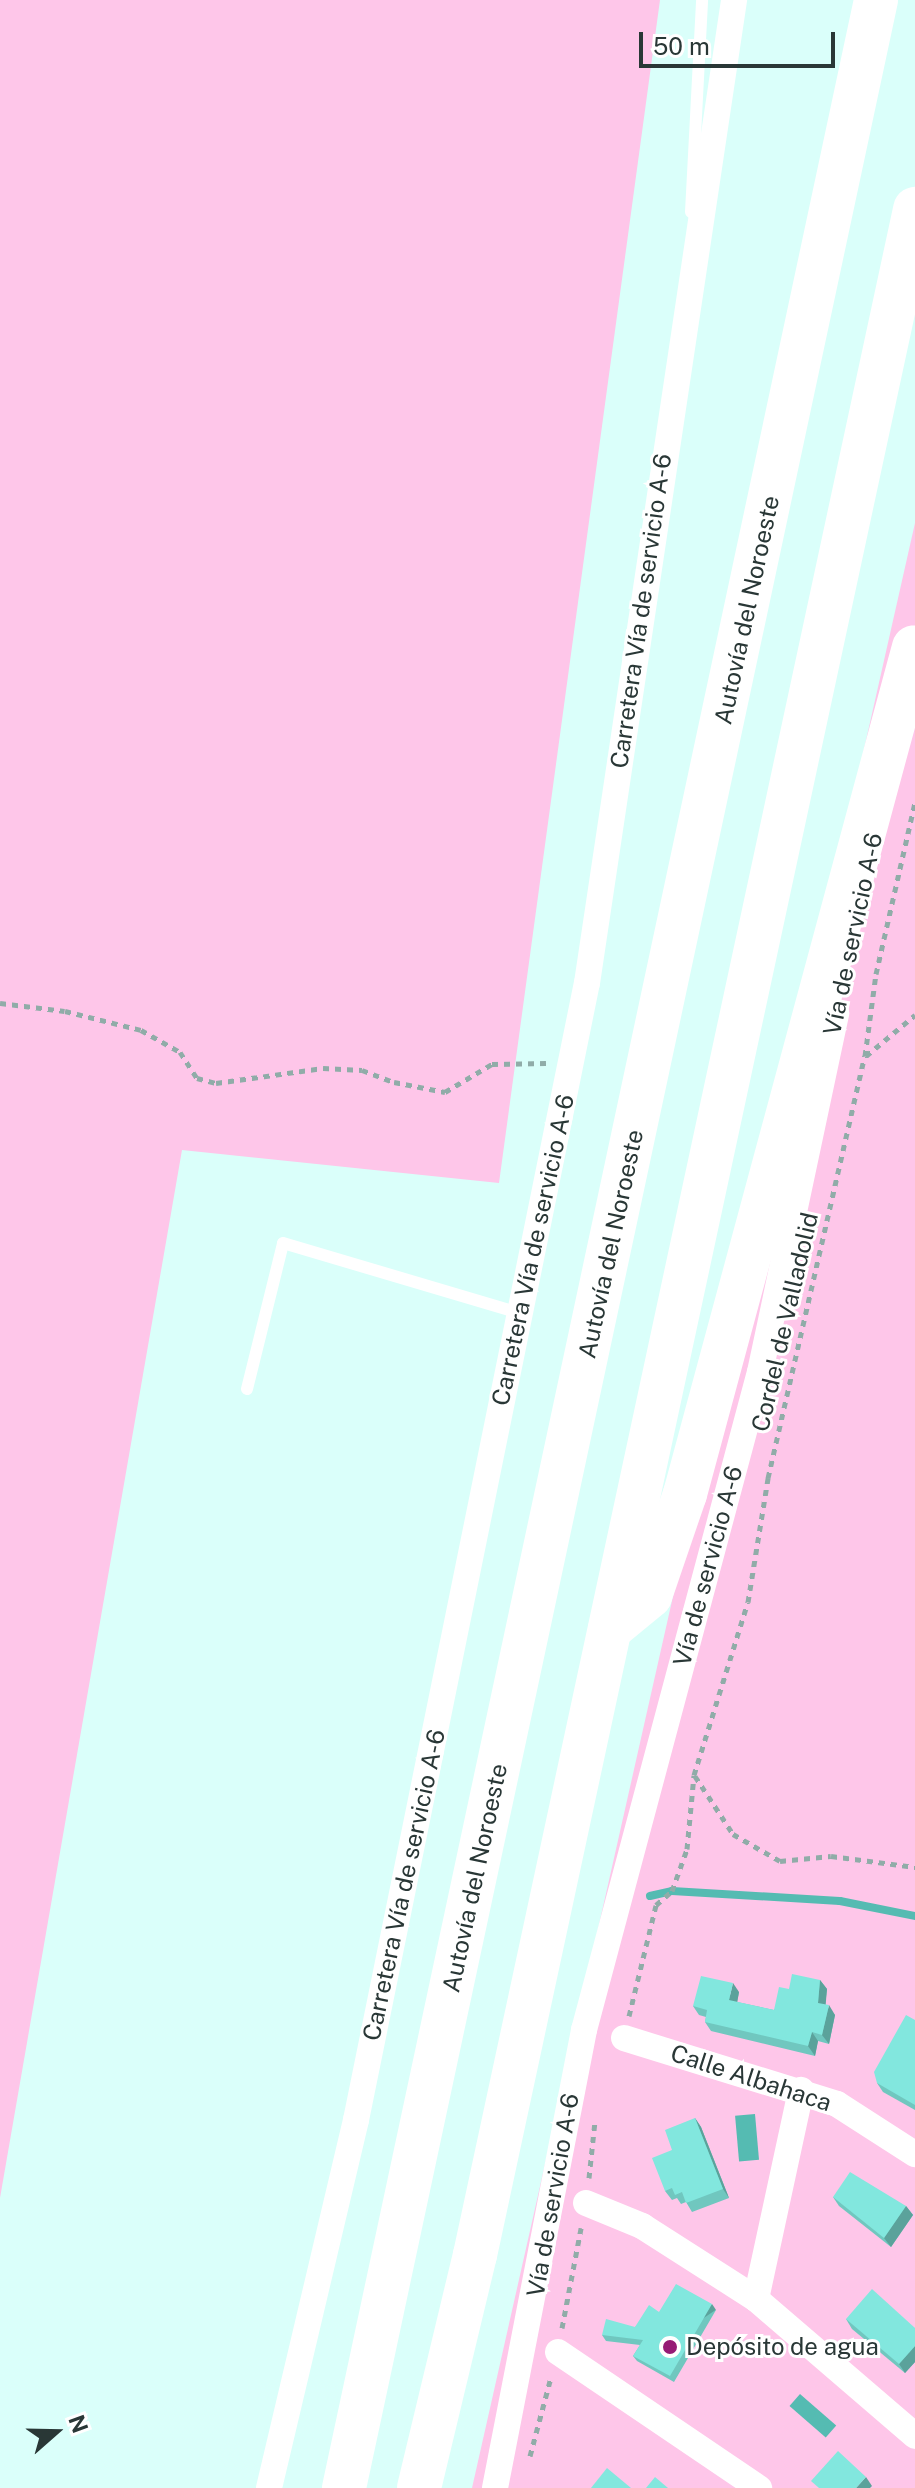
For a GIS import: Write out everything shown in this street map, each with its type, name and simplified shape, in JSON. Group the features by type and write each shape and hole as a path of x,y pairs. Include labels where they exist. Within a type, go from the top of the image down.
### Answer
{"highway":[{"name":"Autovía del Noroeste","path":"344,2488 876,0"},
{"path":"419,2488 475,2255 915,209"},
{"path":"610,1629 650,1596 685,1494 914,644"}],"street":[{"name":"Carretera Vía de servicio A-6","path":"269,2488 356,2120 587,983 686,303 734,0"},
{"name":"Vía de servicio A-6","path":"495,2488 584,2030 760,1372 914,644"},
{"name":"Calle Albahaca","path":"624,2038 801,2090 837,2104 915,2154"},
{"path":"756,2299 801,2090"},
{"path":"586,2203 642,2226 756,2299 915,2436"},
{"path":"558,2352 759,2488"}],"lane":[{"path":"686,303 702,0"},
{"path":"247,1389 283,1243 520,1313"}],"path":[{"name":"Cordel de Valladolid","path":"624,2038 656,1905 672,1891 687,1849 694,1775 748,1602 814,1261 865,1056 876,974 915,803"},
{"path":"0,1003 65,1011 141,1030 180,1052 197,1078 216,1083 323,1068 362,1070 394,1082 445,1092 492,1064 532,1060 570,1069"},
{"path":"865,1056 915,1015"},
{"path":"694,1775 733,1834 780,1861 831,1856 915,1867"},
{"path":"529,2459 558,2352 586,2203 596,2108"}],"shaded area":[{"path":"0,0 660,0 499,1183 182,1150 0,2198"},
{"path":"915,523 915,2488 472,2488"}],"water":[{"path":"755,2114 759,2160 739,2162 735,2116"},
{"path":"800,2394 836,2425 826,2438 790,2406"}],"building":[{"path":"792,1974 820,1980 818,2003 829,2005 822,2035 812,2032 808,2046 705,2022 707,2010 693,2006 701,1976 733,1983 729,2000 774,2010 779,1987 789,1989"},
{"path":"906,2015 915,2020 915,2105 877,2083 874,2072"},
{"path":"695,2118 723,2189 686,2203 682,2192 675,2195 672,2188 665,2191 652,2158 672,2150 665,2130"},
{"path":"850,2172 906,2206 884,2238 833,2197"},
{"name":"Depósito de agua","path":"676,2284 712,2304 670,2376 633,2356 643,2340 602,2335 606,2319 635,2327 649,2305 659,2312"},
{"path":"872,2289 915,2328 915,2346 899,2364 846,2319"},
{"path":"838,2451 866,2477 856,2488 819,2488 811,2481"},
{"path":"607,2468 631,2488 591,2488"},
{"path":"655,2477 668,2488 646,2488"}],"waterway":[{"path":"650,1896 672,1891 840,1901 915,1916"}],"place":[{"name":"Depósito de agua","path":"670,2347"}]}
